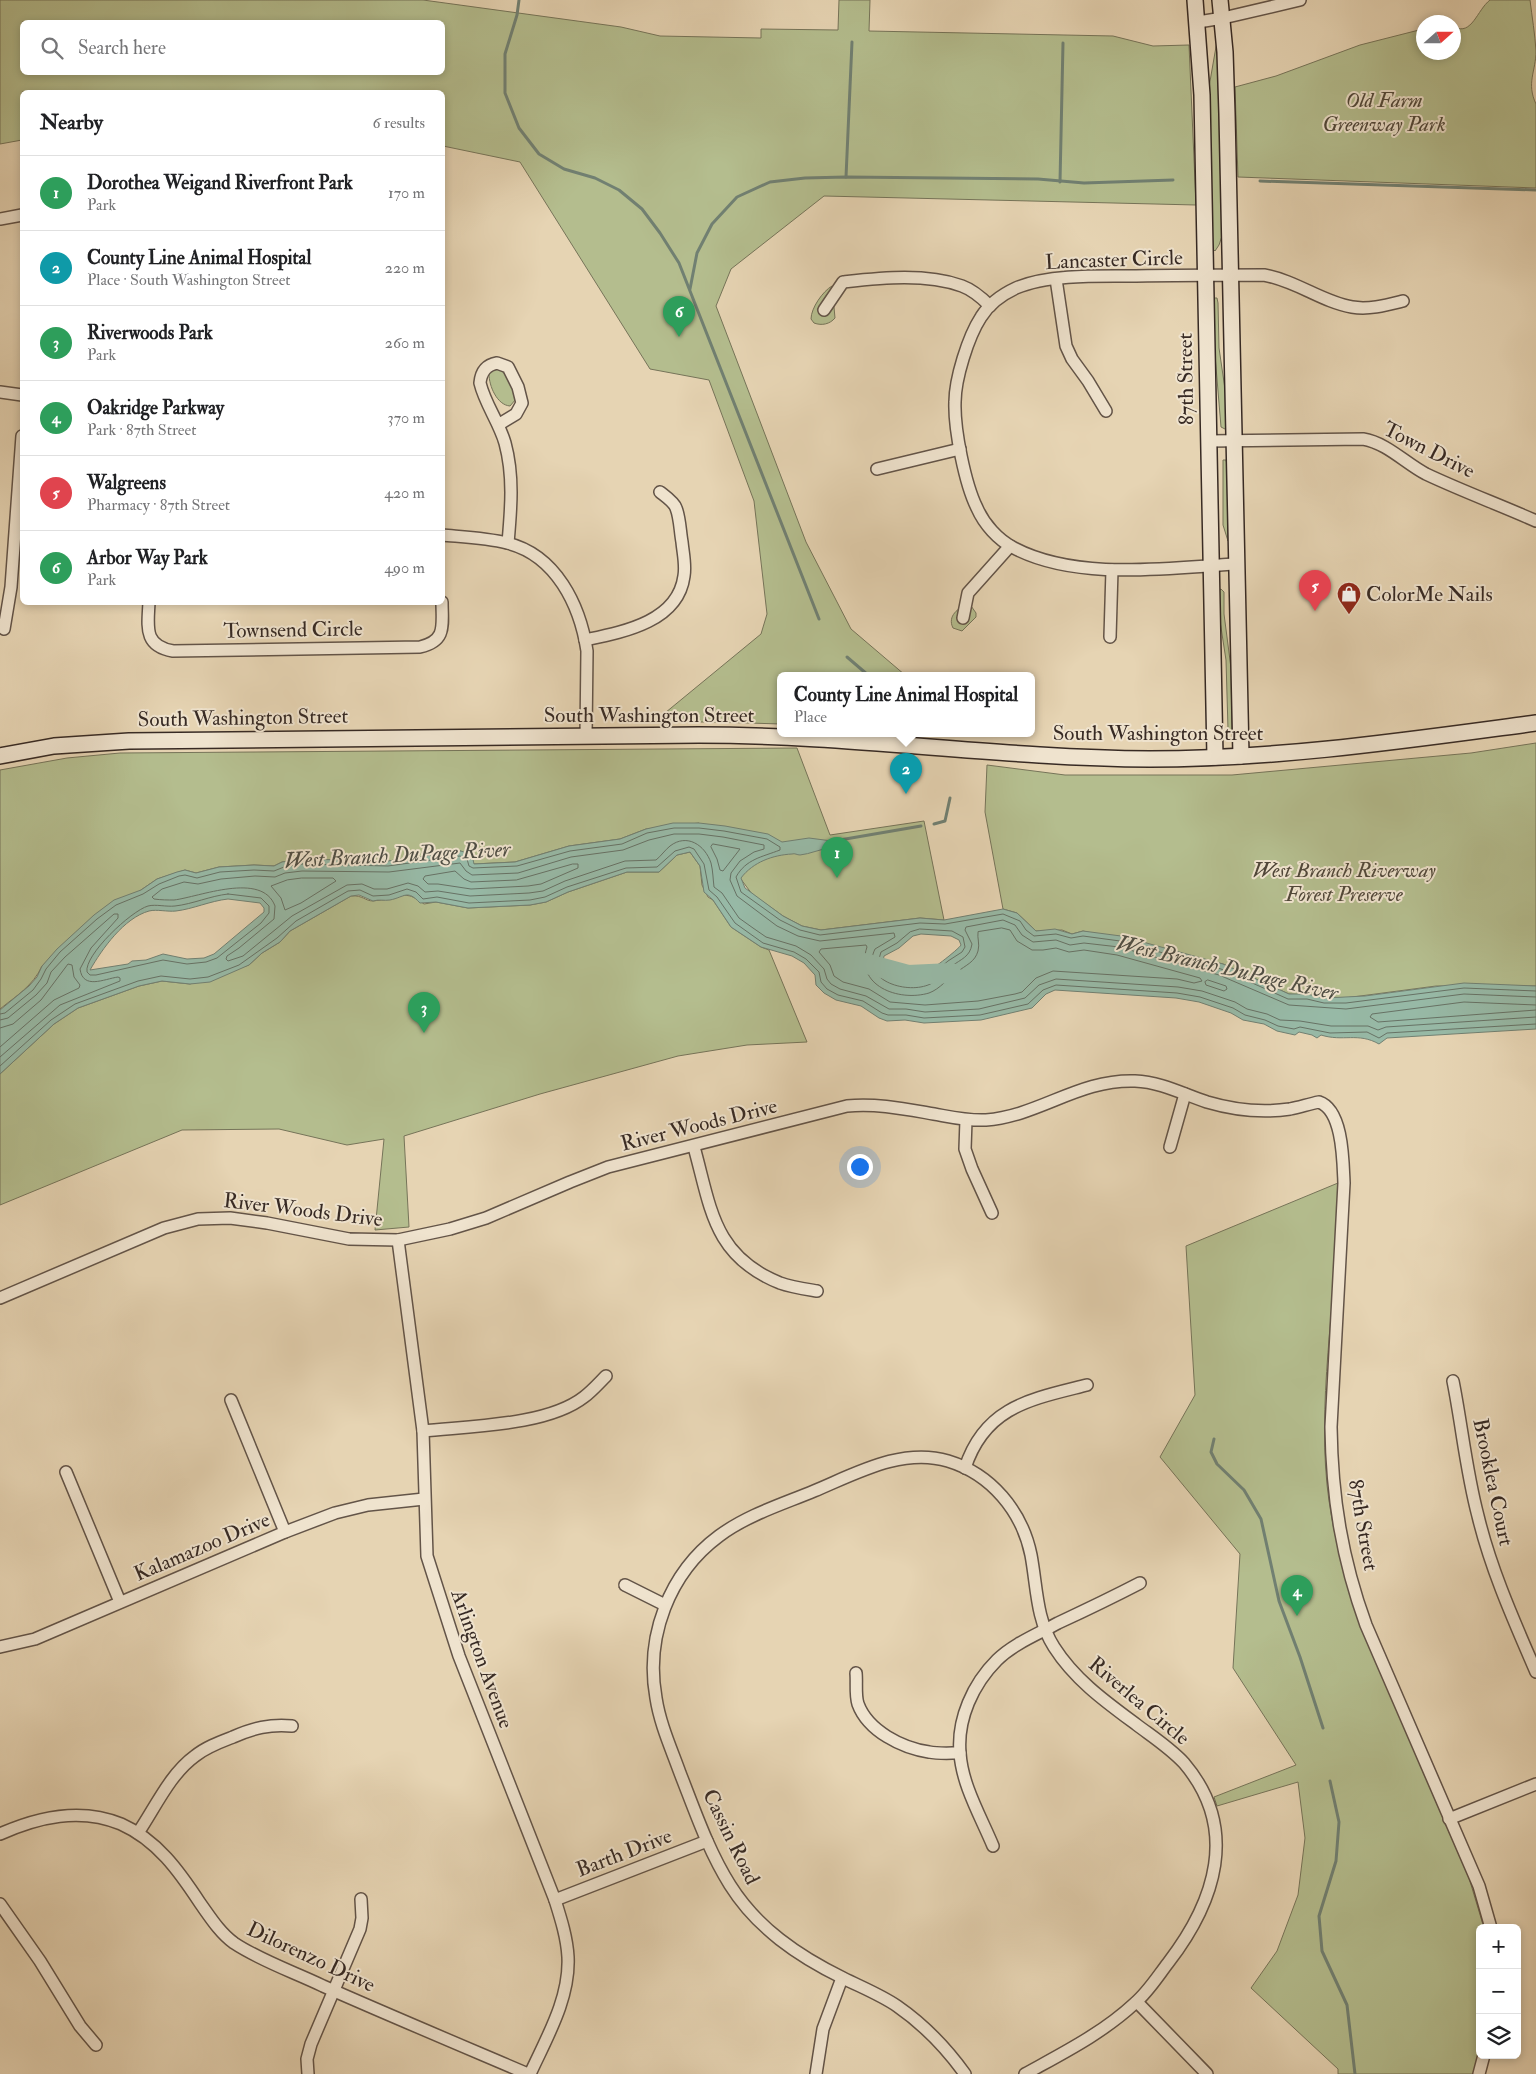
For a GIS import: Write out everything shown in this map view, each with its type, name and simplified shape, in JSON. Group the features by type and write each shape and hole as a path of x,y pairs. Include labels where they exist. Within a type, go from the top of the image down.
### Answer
{"main road":[{"name":"87th Street","path":"1195,0 1202,95 1215,757"},
{"path":"1220,0 1223,18 1227,114 1241,756"},
{"name":"South Washington Street","path":"0,756 54,746 129,741 737,735 1097,758 1215,757 1367,744 1536,723"}],"street":[{"path":"1198,22 1300,0"},
{"path":"0,219 20,215"},
{"name":"Lancaster Circle","path":"1236,564 1112,570 1078,568 1039,558 1010,546 994,532 978,510 971,495 960,449 954,403 957,382 976,327 990,306 1025,284 1094,276 1264,275 1278,278 1353,307 1377,307 1403,301"},
{"path":"824,310 843,282 894,278 944,282 962,286 979,295 990,306"},
{"path":"1056,279 1066,346 1072,359 1106,411"},
{"path":"498,425 516,414 522,403 518,387 508,367 497,363 486,367 480,377 480,383 505,443 511,476 512,506 508,543"},
{"path":"0,392 20,395"},
{"name":"Town Drive","path":"1209,441 1363,438 1373,440 1404,462 1427,474 1536,521"},
{"path":"877,469 960,449"},
{"path":"4,629 12,587 20,466"},
{"path":"586,640 624,631 653,619 663,613 676,598 684,577 683,553 676,506 660,492"},
{"path":"445,535 508,543 530,551 545,561 558,576 567,591 586,640 586,735"},
{"path":"963,618 968,592 1010,546"},
{"path":"1110,637 1112,570"},
{"name":"Townsend Circle","path":"149,605 148,631 150,638 157,646 173,651 420,647 436,641 441,634 442,605"},
{"name":"River Woods Drive","path":"0,1298 164,1228 198,1219 230,1218 267,1223 349,1239 398,1240 450,1229 486,1218 608,1167 694,1147 847,1106 864,1104 966,1120 1005,1117 1082,1088 1103,1083 1136,1081 1155,1084 1222,1106 1252,1110 1289,1109 1319,1102 1328,1106"},
{"path":"1170,1147 1185,1094"},
{"name":"87th Street","path":"1328,1106 1336,1122 1344,1183 1331,1428 1331,1462 1339,1530 1355,1594 1366,1625 1478,1886 1490,1924"},
{"path":"966,1120 965,1149 992,1213"},
{"path":"694,1147 713,1218 729,1248 746,1264 781,1283 817,1291"},
{"name":"Arlington Avenue","path":"398,1240 422,1432 427,1556 442,1608 462,1665 555,1900 566,1940 568,1971 558,2011 529,2074"},
{"path":"422,1432 528,1420 547,1415 567,1407 584,1397 606,1376"},
{"name":"Brooklea Court","path":"1453,1382 1464,1454 1478,1518 1500,1587 1536,1672"},
{"path":"965,1468 974,1446 983,1433 1002,1414 1026,1401 1087,1385"},
{"path":"231,1400 285,1532"},
{"name":"Riverlea Circle","path":"666,1603 673,1588 701,1552 719,1536 761,1513 888,1462 904,1458 934,1458 948,1461 965,1468 992,1485 1018,1520 1030,1553 1037,1599 1045,1630 1055,1649 1089,1688 1167,1746 1188,1768 1200,1786 1208,1804 1213,1824 1215,1856 1213,1875 1202,1909 1177,1952 1137,2002 1108,2026 1025,2074"},
{"path":"66,1472 120,1602"},
{"name":"Kalamazoo Drive","path":"0,1647 35,1638 285,1532 352,1508 424,1499"},
{"path":"993,1846 967,1783 960,1753 960,1738 970,1697 978,1683 997,1660 1007,1652 1045,1630 1140,1583"},
{"path":"626,1585 666,1603"},
{"name":"Cassin Road","path":"666,1603 655,1647 654,1693 668,1740 707,1841 730,1884 743,1904 783,1943 805,1959 898,2007 937,2041 965,2074"},
{"path":"856,1673 857,1702 865,1716 878,1730 901,1744 917,1750 931,1753 960,1753"},
{"path":"138,1833 175,1777 185,1764 196,1755 209,1747 252,1729 277,1725 292,1726"},
{"path":"1450,1819 1536,1784"},
{"name":"Dilorenzo Drive","path":"0,1834 37,1819 60,1816 82,1815 101,1818 119,1824 138,1833 159,1849 171,1862 218,1928 233,1942 253,1954 334,1991 529,2074"},
{"name":"Barth Drive","path":"555,1900 707,1841"},
{"path":"308,2074 311,2044 360,1929 362,1918 361,1899"},
{"path":"0,1904 40,1961 80,2026 96,2045"},
{"path":"816,2074 823,2029 842,1978"},
{"path":"1137,2002 1207,2074"},
{"path":"1479,2074 1483,2059"}],"green space":[{"path":"0,0 423,0 621,27 660,36 761,38 761,29 838,30 839,0 870,0 869,31 1113,36 1153,46 1189,45 1196,205 824,196 731,269 716,306 806,542 851,629 901,672 777,672 777,724 654,722 761,634 767,614 754,501 709,380 650,369 520,162 445,146 445,90 20,90 20,140 0,144"},
{"name":"Old Farm Greenway Park","path":"1490,0 1530,0 1536,51 1532,90 1536,104 1536,188 1238,177 1235,87 1276,76 1360,45 1416,31 1416,60 1461,60 1461,29 1474,21 1485,4"},
{"path":"1217,41 1222,236 1215,251 1212,248 1209,87"},
{"path":"832,286 835,318 826,324 814,323 811,319 815,305"},
{"path":"1214,298 1217,298 1218,303 1219,348 1226,396 1227,427 1225,429 1221,427 1214,343"},
{"path":"493,369 502,371 510,382 516,399 510,406 501,402 492,389 489,374"},
{"path":"1223,460 1226,460 1227,465 1228,541 1223,525"},
{"path":"1221,589 1224,592 1224,614 1231,668 1232,729 1230,731 1228,729 1226,660 1220,621 1219,590"},
{"path":"969,603 976,613 976,617 962,631 953,628 951,620 953,616 961,607"},
{"name":"West Branch Riverway Forest Preserve","path":"1536,743 1536,986 1436,986 1345,998 1289,994 1223,964 1083,931 1072,934 1062,930 1036,931 1017,913 1003,909 985,812 987,765 1065,775 1232,775 1471,753"},
{"path":"797,748 830,835 924,821 944,920 920,918 821,930 802,926 783,916 752,894 699,823 646,829 620,839 569,846 515,862 473,864 461,851 388,861 301,859 282,862 274,866 219,867 196,873 185,870 157,879 42,966 29,985 0,1009 0,770 67,758 120,753"},
{"path":"690,852 700,866 702,885 708,897 713,900 731,927 761,947 769,950 807,1042 747,1045 678,1056 540,1094 404,1136 409,1227 375,1230 384,1139 347,1145 279,1129 182,1130 0,1205 0,1074 54,1024 78,1008 139,986 162,981 190,984 249,965 262,953 280,942 290,931 351,896 358,896 373,901 407,895 424,904 436,902 468,908 530,905 546,902 568,892 627,872 659,872 677,855"},
{"path":"1338,1183 1336,1258 1325,1409 1327,1485 1331,1515 1345,1573 1363,1628 1469,1878 1483,1924 1476,1924 1476,2059 1478,2059 1474,2074 1338,2074 1338,2069 1251,1988 1277,1951 1298,1895 1305,1838 1298,1782 1217,1806 1214,1797 1296,1765 1233,1668 1240,1554 1160,1457 1195,1395 1186,1246"}],"water":[{"path":"673,823 699,823 768,834 782,842 809,838 832,841 830,848 800,855 778,856 764,860 751,868 741,878 745,888 783,916 802,926 821,930 920,918 944,920 1003,909 1017,913 1036,931 1055,929 1072,934 1083,931 1121,936 1223,964 1289,994 1307,994 1325,998 1365,996 1464,983 1536,986 1536,1029 1387,1038 1379,1044 1371,1040 1357,1038 1336,1038 1321,1035 1317,1038 1299,1032 1295,1035 1277,1031 1264,1024 1243,1020 1231,1013 1199,1002 1176,998 1055,990 1046,994 1032,1008 981,1020 924,1023 905,1020 887,1021 861,1006 836,1000 824,993 816,985 815,975 804,963 792,956 761,947 731,927 713,900 704,892 700,866 690,852 677,855 659,872 627,872 568,892 546,902 530,905 468,908 436,902 420,903 409,895 390,900 373,901 359,895 351,896 290,931 280,942 262,953 249,965 210,982 190,984 162,981 139,986 78,1008 54,1024 0,1074 0,1010 29,986 37,977 42,966 57,949 94,915 114,900 141,890 157,879 185,870 196,873 219,867 274,866 282,862 301,859 388,861 461,851 472,855 474,864 515,862 569,846 620,839 646,829","holes":["228,899 260,903 264,908 264,912 214,954 204,958 187,959 163,954 146,960 132,961 128,964 90,970 115,935 131,920 140,915 152,910 182,910","921,934 951,936 959,940 961,945 943,961 921,975 909,976 890,971 886,967 884,956 899,948 913,936"]}],"waterway":[{"path":"519,0 517,15 505,54 505,93 519,128 539,154 564,169 595,178 619,190 642,209 679,263 819,619"},
{"path":"846,177 852,42"},
{"path":"1060,182 1063,43"},
{"path":"690,289 697,253 712,224 737,197 770,182 805,178 846,177 1038,179 1084,183 1173,180"},
{"path":"1260,181 1536,190"},
{"path":"847,657 864,672"},
{"path":"934,824 945,821 950,798"},
{"path":"828,842 921,826"},
{"name":"West Branch DuPage River","path":"864,963 908,975 951,973"},
{"path":"1214,1439 1211,1452 1217,1464 1244,1490 1261,1519 1279,1601 1300,1657 1323,1728"},
{"path":"1330,1781 1339,1822 1336,1861 1319,1916 1322,1951 1347,2005 1355,2074"}],"place":[{"name":"Arbor Way Park","path":"679,337"},
{"name":"Walgreens","path":"1315,611"},
{"name":"ColorMe Nails","path":"1349,615"},
{"name":"County Line Animal Hospital","path":"906,794"},
{"name":"Dorothea Weigand Riverfront Park","path":"837,878"},
{"name":"Riverwoods Park","path":"424,1033"},
{"name":"Oakridge Parkway","path":"1297,1616"}]}
